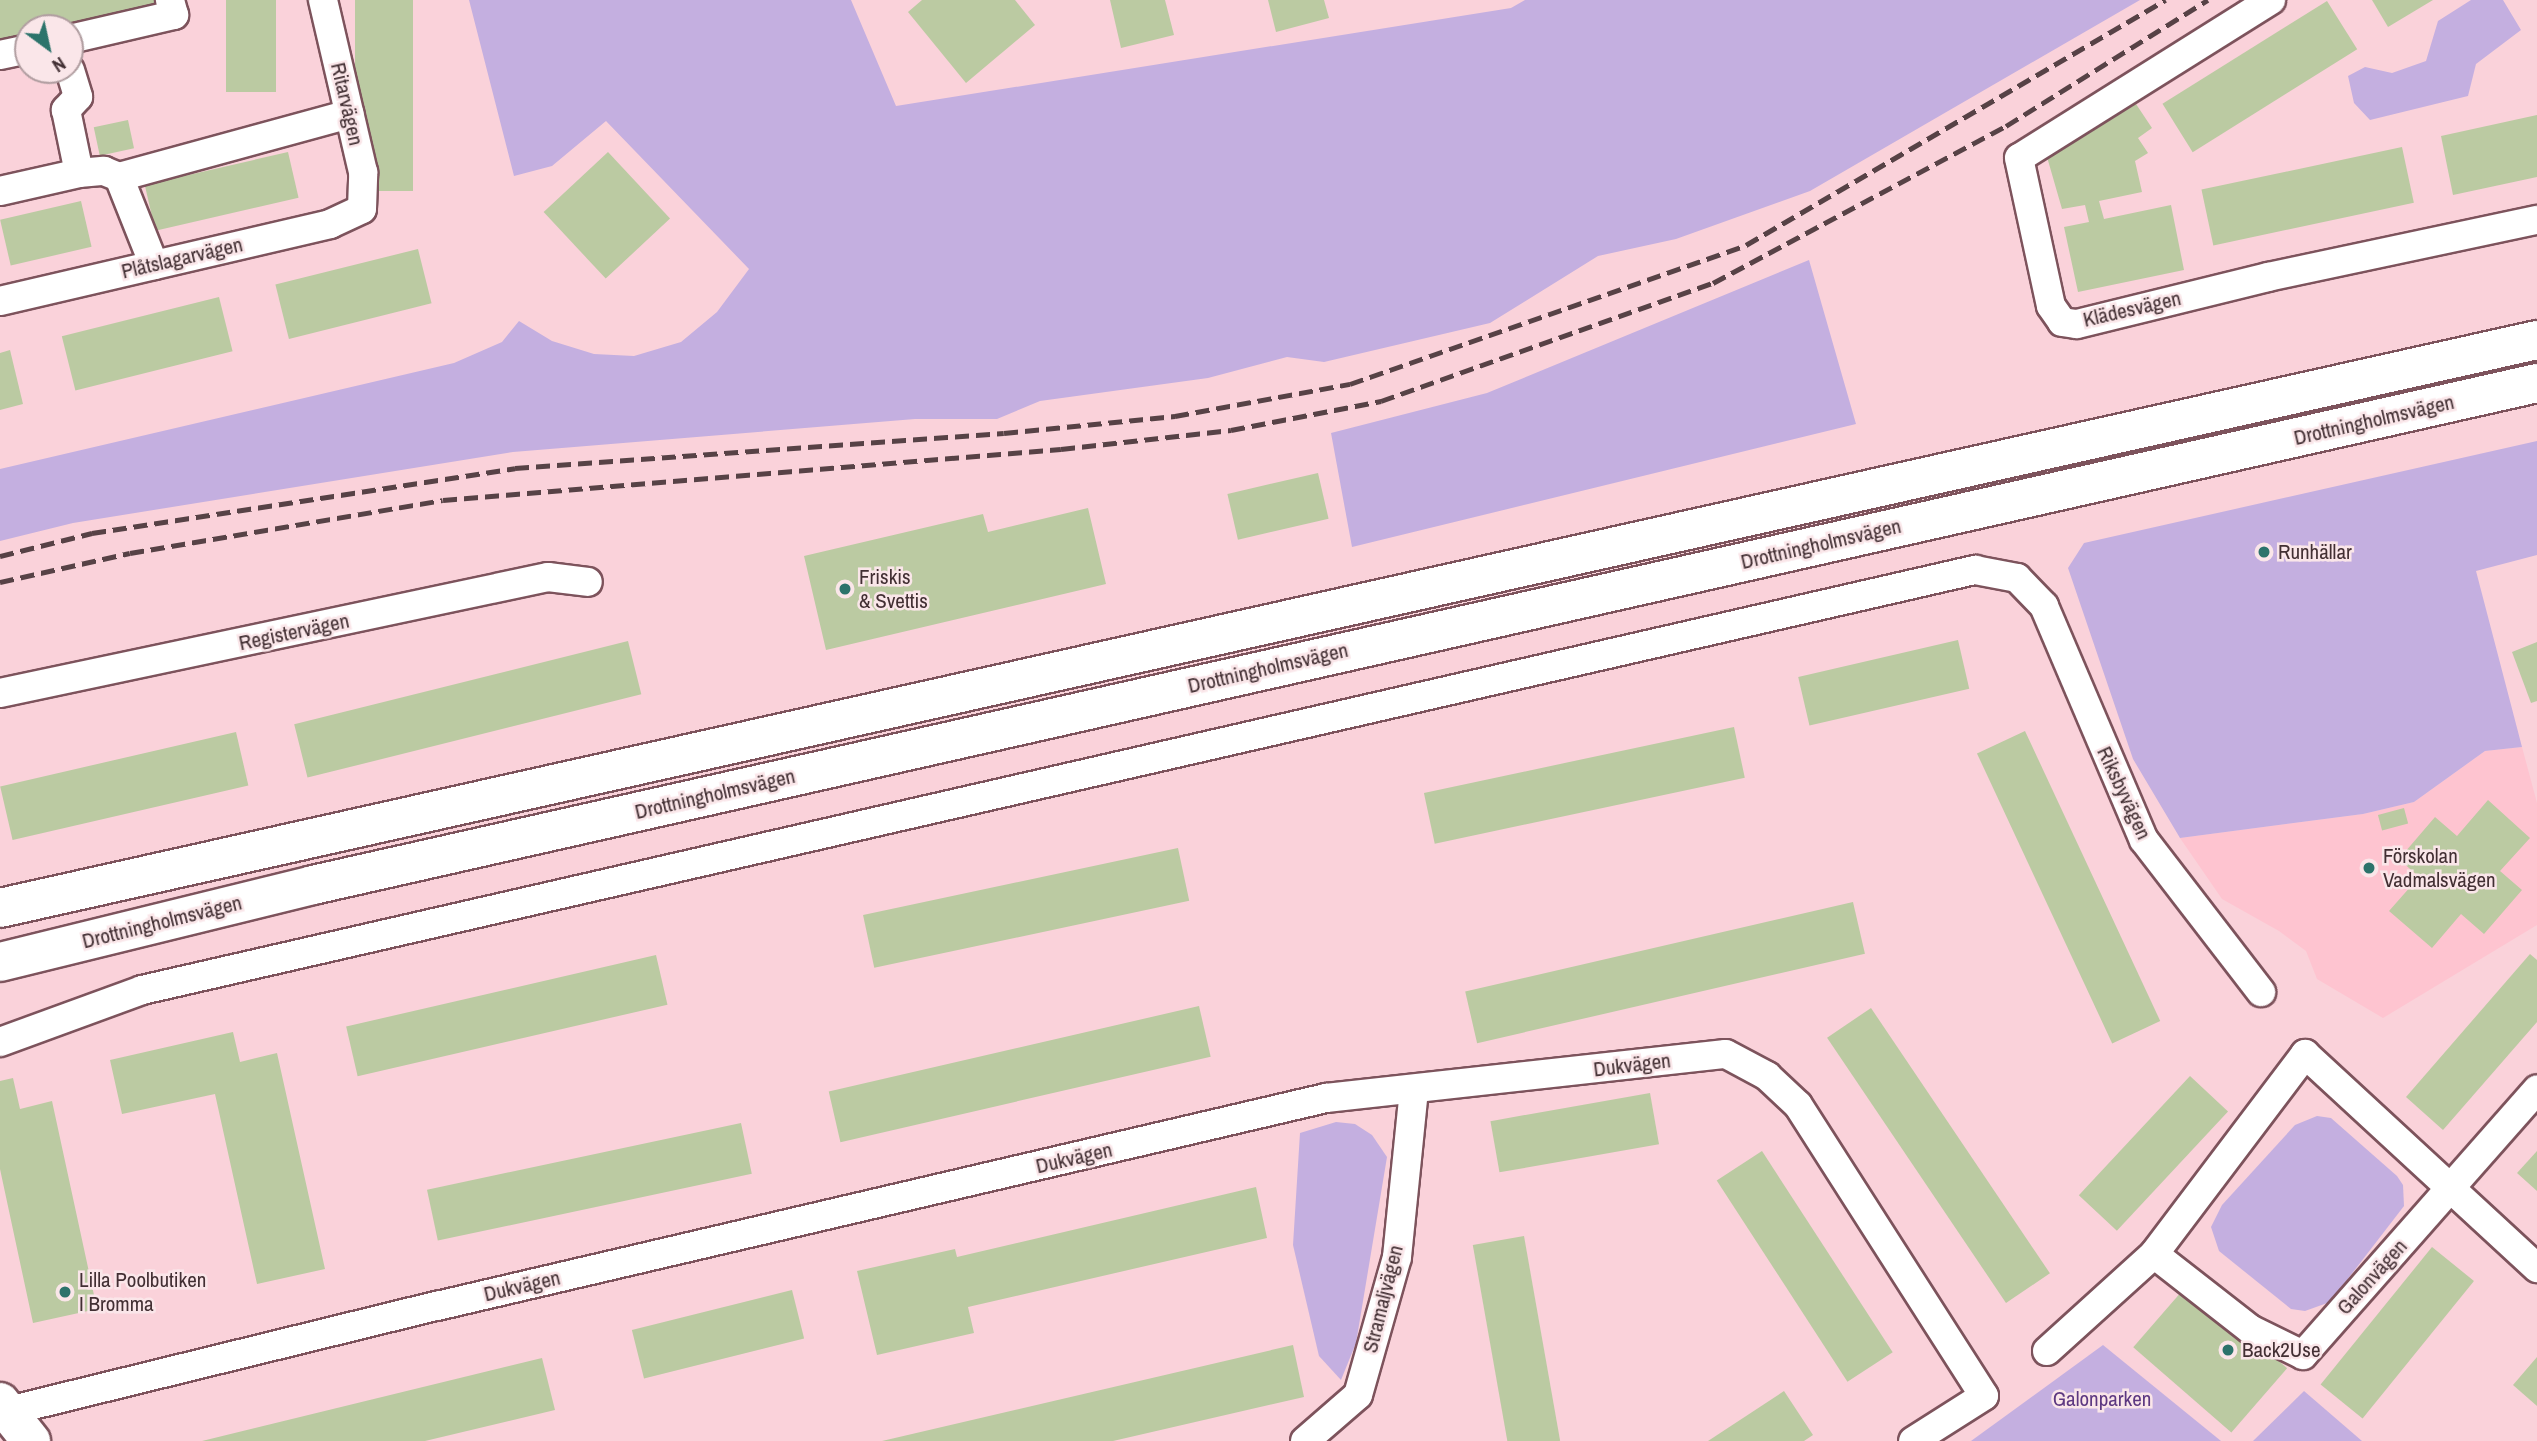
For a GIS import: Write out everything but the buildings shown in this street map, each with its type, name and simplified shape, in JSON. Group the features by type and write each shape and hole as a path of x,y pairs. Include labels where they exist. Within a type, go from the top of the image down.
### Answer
{"main road":[{"name":"Drottningholmsvägen","path":"0,908 2537,340"},
{"name":"Drottningholmsvägen","path":"0,961 327,882 2537,383"},
{"path":"3,1409 32,1441"}],"street":[{"path":"84,36 174,15 170,0"},
{"name":"Ritarvägen","path":"323,0 363,172 362,209"},
{"name":"Klädesvägen","path":"2272,0 2019,159 2050,306 2062,322 2077,324 2268,276 2537,219"},
{"path":"74,84 78,97 66,110 79,173"},
{"path":"0,191 79,173 104,172 119,177 350,114"},
{"path":"119,177 154,265"},
{"name":"Plåtslagarvägen","path":"0,301 330,224 362,209"},
{"name":"Riksbyvägen","path":"0,1042 142,990 1975,570 2017,578 2043,606 2144,840 2261,992"},
{"name":"Registervägen","path":"0,693 548,577 588,582"},
{"name":"Dukvägen","path":"3,1409 1326,1098 1414,1091 1726,1054 1767,1076 1798,1105 1984,1395 1913,1441"},
{"path":"2047,1351 2154,1254 2305,1054 2449,1190 2537,1268"},
{"path":"2449,1190 2537,1090"},
{"name":"Stramaljvägen","path":"1305,1441 1358,1395 1397,1257 1414,1091"},
{"name":"Galonvägen","path":"2154,1254 2250,1329 2303,1355 2449,1190"}],"shaded area":[{"name":"Förskolan Vadmalsvägen","path":"2522,747 2537,803 2537,925 2383,1018 2317,979 2306,951 2279,931 2222,899 2180,838 2363,814 2414,802 2485,751"}],"green space":[{"path":"469,0 851,0 896,106 1511,8 1525,0 2140,0 1810,191 1676,239 1598,256 1490,323 1324,362 1287,357 1208,378 1040,401 997,419 915,419 513,452 73,523 0,541 0,469 454,363 502,342 519,321 552,341 594,354 634,356 681,342 717,312 749,269 606,121 552,166 514,176"},
{"path":"2471,0 2503,0 2521,30 2476,64 2468,96 2370,120 2354,103 2348,76 2365,67 2392,73 2426,61 2438,21"},
{"path":"1809,260 1856,424 1352,547 1331,433 1487,393"},
{"path":"2537,441 2537,555 2476,571 2522,747 2485,751 2414,802 2363,814 2180,838 2133,759 2068,568 2084,543"},
{"path":"2317,1116 2331,1118 2397,1176 2403,1185 2404,1206 2330,1302 2305,1311 2291,1309 2219,1251 2211,1227 2222,1205 2295,1125"},
{"path":"1336,1122 1355,1124 1372,1135 1387,1157 1356,1343 1341,1380 1319,1356 1293,1245 1300,1133"},
{"name":"Galonparken","path":"2103,1345 2221,1441 1971,1441"},
{"path":"2304,1391 2362,1441 2253,1441"}],"railway":[{"path":"0,556 92,533 515,468 1004,433 1175,416 1350,384 1746,245 2166,0"},
{"path":"0,582 130,553 443,500 1061,449 1231,430 1381,401 1713,283 2006,126 2208,0"}],"place":[{"name":"Runhällar","path":"2264,552"},
{"name":"Friskis & Svettis","path":"845,589"},
{"name":"Förskolan Vadmalsvägen","path":"2369,868"},
{"name":"Lilla Poolbutiken I Bromma","path":"65,1292"},
{"name":"Back2Use","path":"2228,1350"}]}
